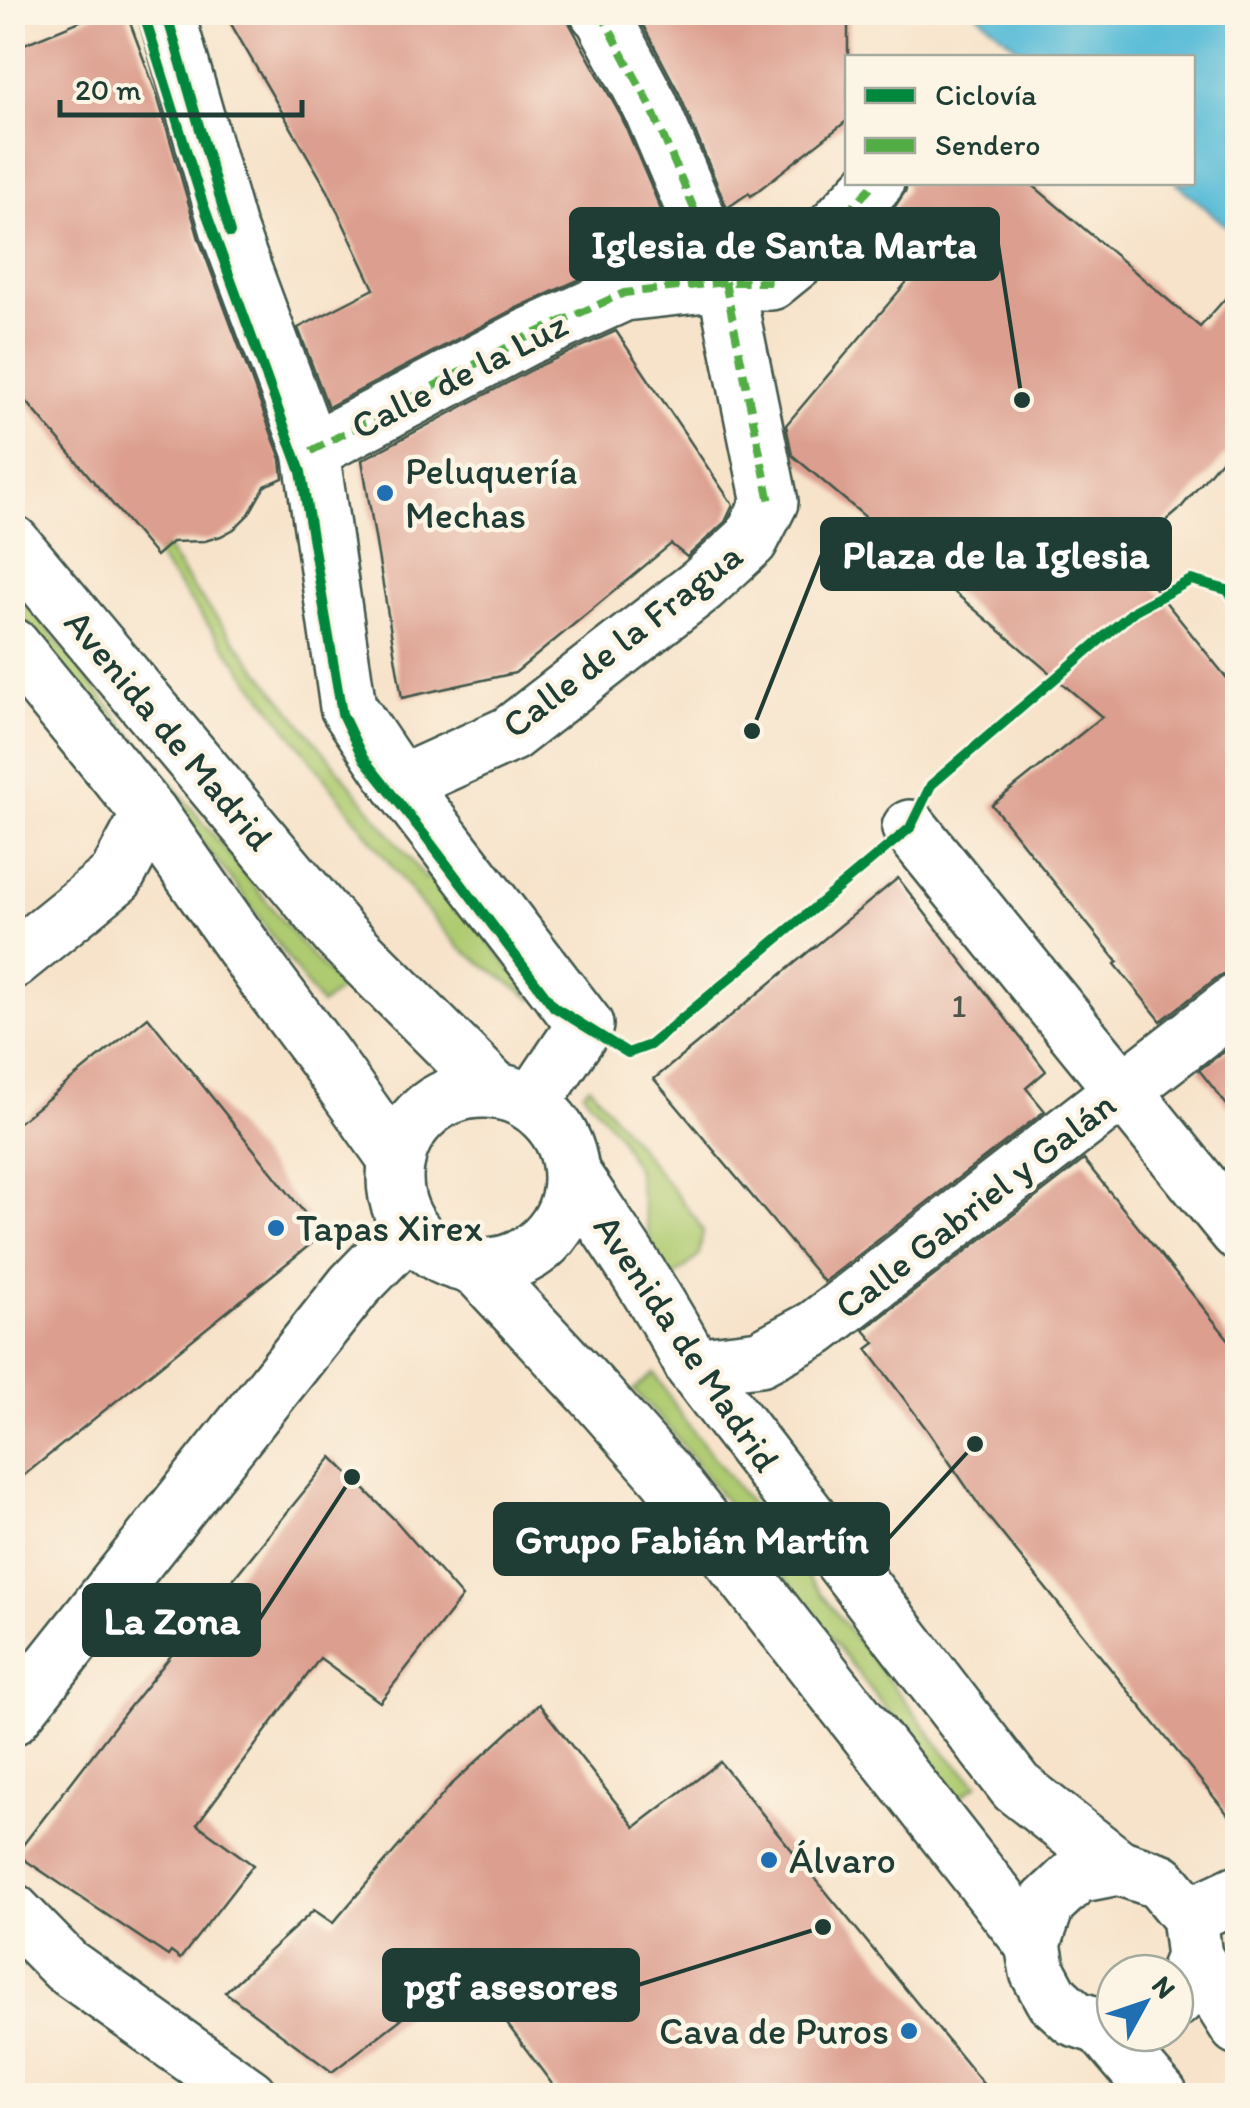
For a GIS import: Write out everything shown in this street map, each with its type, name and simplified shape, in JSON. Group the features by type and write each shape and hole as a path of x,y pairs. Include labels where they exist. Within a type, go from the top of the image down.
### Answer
{"main road":[{"path":"166,12 228,228 311,451 348,707 400,784 585,1025 513,1096"},
{"path":"598,12 650,105 724,282"},
{"name":"Calle de la Luz","path":"311,451 525,338 624,293 724,282 770,282 819,243 873,185"},
{"name":"Calle de la Fragua","path":"400,784 510,734 702,584 750,541 770,502 724,282"},
{"name":"Avenida de Madrid","path":"12,543 340,935 513,1096"},
{"name":"Avenida de Madrid","path":"12,646 150,814 396,1160"},
{"path":"12,961 116,876 150,814"},
{"path":"910,828 1238,1232"},
{"name":"Calle Gabriel y Galán","path":"693,1366 760,1358 816,1328 1238,1001"},
{"path":"450,1095 513,1096 562,1134 573,1175 561,1224 526,1258 476,1268 439,1257 408,1229 396,1197 396,1160 415,1121 450,1095"},
{"name":"Avenida de Madrid","path":"573,1175 670,1322 693,1366 1016,1787 1118,1867 1160,1881 1199,1941"},
{"path":"12,1717 354,1286 408,1229"},
{"path":"476,1268 666,1475 1033,1944"},
{"path":"1095,2023 1074,2018 1052,1998 1038,1972 1033,1944 1046,1903 1077,1875 1118,1867"},
{"path":"15,1912 66,1966 249,2096"},
{"path":"1199,1941 1238,2027"},
{"path":"1128,2053 1160,2096"}],"green space":[{"path":"166,547 192,587 426,879 436,873 534,1000 460,948 419,902 156,556"},
{"path":"12,585 306,950 342,988 321,1005 235,884 13,608"},
{"path":"590,1086 703,1231 699,1256 670,1280 654,1261 636,1169 617,1133 583,1092"},
{"path":"654,1373 683,1418 948,1756 978,1784 956,1800 669,1428 634,1390"}],"water":[{"path":"976,13 1237,13 1237,235 1178,185 1195,185 1195,55 1027,55"}],"building":[{"path":"102,12 126,12 157,95 199,239 281,459 283,478 265,486 249,514 234,529 205,541 172,542 156,556 12,384 12,49"},
{"path":"224,12 568,12 568,21 622,118 675,243 640,260 611,265 512,310 328,407 298,328 374,289 328,191"},
{"path":"636,12 848,12 845,122 751,196 749,193 727,208 679,93"},
{"path":"906,185 1033,185 1200,327 1238,284 1238,440 1178,511 1127,554 1238,692 1238,970 1219,976 1161,1021 992,805 1102,717 792,455 786,425 938,245 894,208"},
{"path":"616,331 733,505 725,522 687,557 671,544 515,673 402,698 362,460 539,366"},
{"path":"898,878 1046,1071 1026,1088 1045,1111 824,1282 654,1079"},
{"path":"148,1017 322,1235 12,1485 12,1128"},
{"path":"1238,1041 1238,1119 1199,1070"},
{"path":"1084,1160 1238,1351 1238,1827 981,1508 867,1349 875,1343 864,1330"},
{"path":"332,1457 395,1520 462,1597 380,1702 320,1658 197,1824 253,1865 180,1959 171,1952 168,1956 16,1854"},
{"path":"539,1704 635,1827 720,1762 993,2096 561,2096 466,1969 332,2072 225,1992 314,1910 333,1923 451,1785"}],"marked path":[{"path":"598,12 650,105 725,282 770,502"},
{"path":"311,451 525,338 624,293 725,282 771,282 819,243 873,185"}],"cycle path":[{"path":"146,12 202,201 301,472 342,714 363,758 554,1007 628,1053 650,1045 910,828 931,785 1135,610 1191,580 1227,590 1238,604"},
{"path":"166,12 230,233"}],"place":[{"name":"Iglesia de Santa Marta","path":"1022,400"},
{"name":"Peluquería Mechas","path":"385,493"},
{"name":"Plaza de la Iglesia","path":"752,731"},
{"name":"Tapas Xirex","path":"276,1228"},
{"name":"Grupo Fabián Martín","path":"975,1444"},
{"name":"La Zona","path":"352,1477"},
{"name":"Álvaro","path":"769,1860"},
{"name":"pgf asesores","path":"823,1927"},
{"name":"Cava de Puros","path":"909,2031"}]}
